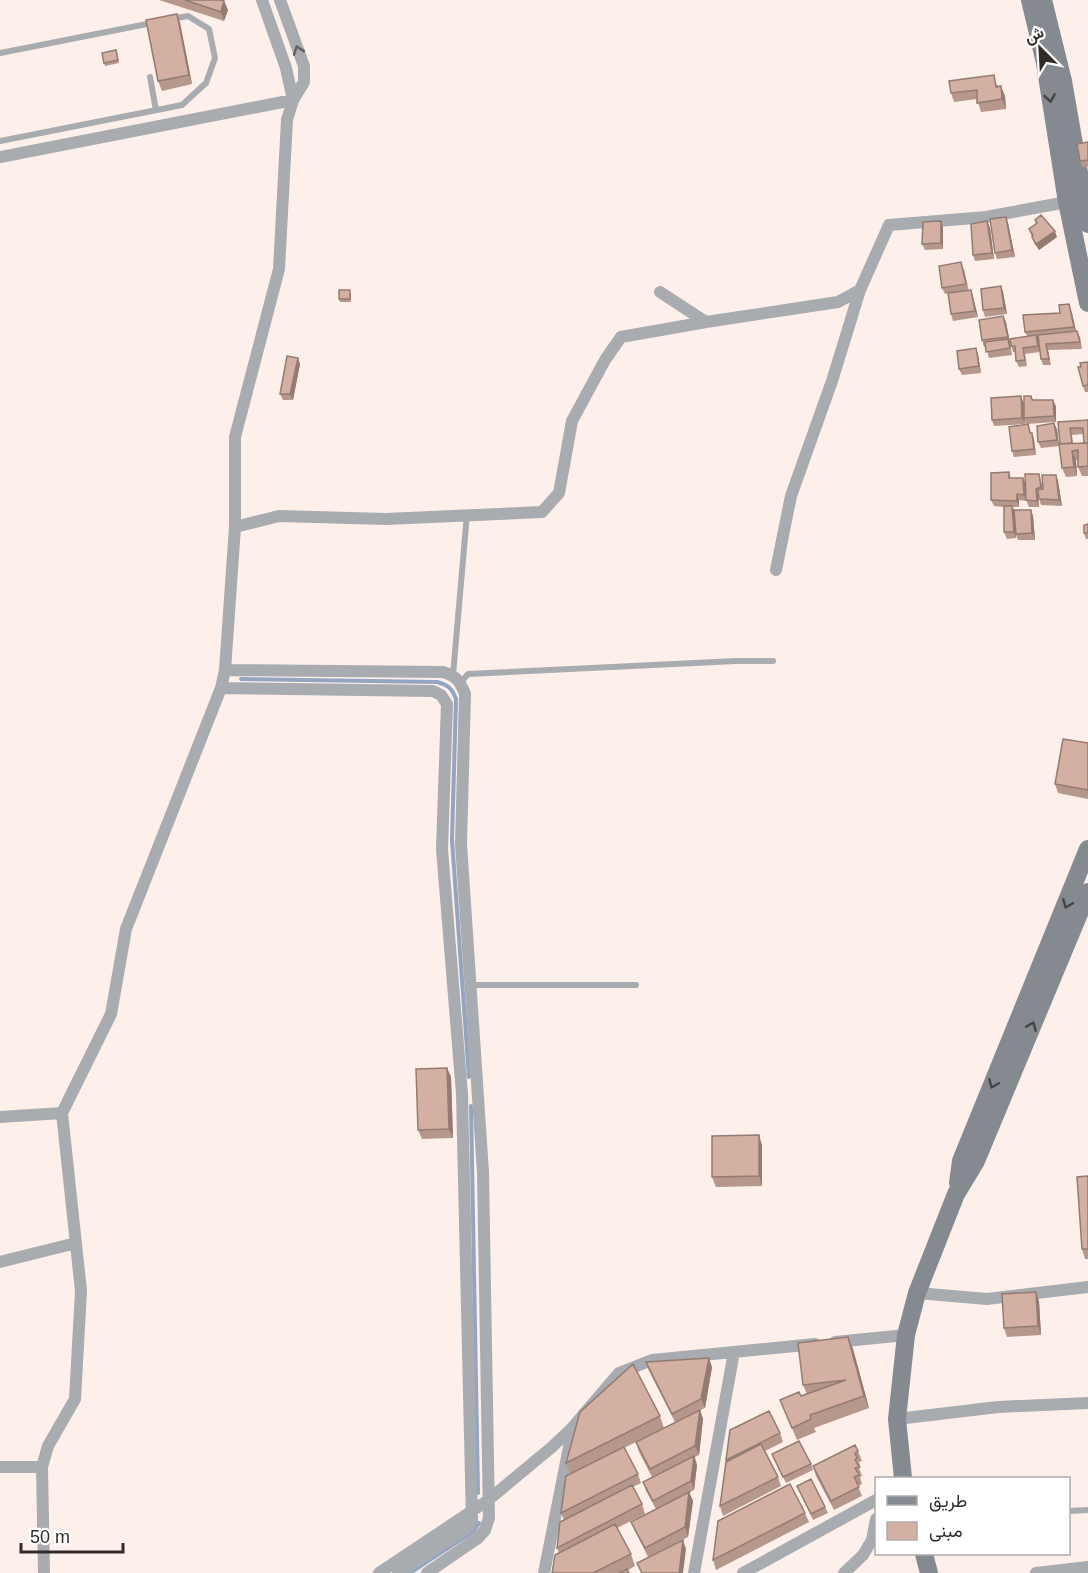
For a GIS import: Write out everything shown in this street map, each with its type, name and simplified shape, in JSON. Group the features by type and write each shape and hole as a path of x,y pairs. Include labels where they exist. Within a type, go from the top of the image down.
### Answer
{"main road":[{"path":"1030,0 1045,63 1067,202 1088,303"},
{"path":"1043,0 1063,81 1088,224"},
{"path":"956,1194 961,1161 1088,849"},
{"path":"903,1477 897,1419 906,1335 917,1293 956,1194 976,1161 1088,892"},
{"path":"924,1555 930,1573"}],"street":[{"path":"262,0 286,68 293,100"},
{"path":"44,1573 42,1467 48,1446 75,1399 81,1291 62,1113 111,1014 126,929 221,687 225,670 235,527 235,437 279,269 287,120 293,100 304,82 304,66 280,0"},
{"path":"0,157 293,100"},
{"path":"776,570 791,496 832,381 860,290 889,225 986,216 1067,202"},
{"path":"235,527 279,516 386,519 542,512 559,493 572,421 605,360 621,337 838,302 860,290"},
{"path":"660,292 706,322"},
{"path":"225,670 443,672 457,678 465,694 461,844 483,1172 489,1518 485,1530 478,1538 427,1573"},
{"path":"221,687 433,691 441,695 447,704 442,849 462,1094 472,1521 467,1528 398,1573"},
{"path":"462,1094 479,1093"},
{"path":"0,1117 62,1113"},
{"path":"0,1262 76,1243"},
{"path":"917,1293 987,1299 1088,1287"},
{"path":"380,1573 472,1512 552,1447 573,1427 619,1373 652,1360 906,1335"},
{"path":"694,1573 734,1352"},
{"path":"897,1419 998,1407 1088,1403"},
{"path":"544,1573 573,1427"},
{"path":"0,1467 42,1467"},
{"path":"742,1573 875,1501"},
{"path":"844,1573 863,1555 872,1539 875,1524"},
{"path":"1036,1573 1088,1568"}],"lane":[{"path":"0,53 188,15 209,29 215,58 206,84 182,105 0,141"},
{"path":"150,77 156,110"},
{"path":"466,514 457,678 468,674 736,661 773,662"},
{"path":"471,985 636,985"},
{"path":"1070,1510 1088,1510"}],"building":[{"path":"185,0 221,0 224,1 221,12"},
{"path":"177,14 189,75 158,81 146,20"},
{"path":"116,50 118,60 104,63 102,53"},
{"path":"994,75 996,87 1001,86 1002,99 977,103 977,90 951,93 949,81"},
{"path":"1088,142 1088,160 1080,161 1077,144"},
{"path":"1041,215 1055,231 1036,244 1029,229 1037,223 1035,220"},
{"path":"1006,217 1012,250 995,253 990,219"},
{"path":"941,221 941,243 922,244 923,222"},
{"path":"987,221 992,253 973,255 971,224"},
{"path":"961,262 966,284 942,288 939,266"},
{"path":"1001,286 1004,308 983,310 981,289"},
{"path":"339,290 350,290 350,299 339,299"},
{"path":"971,290 975,311 951,314 948,293"},
{"path":"1069,304 1074,327 1025,332 1023,315 1060,313 1059,305"},
{"path":"1003,316 1008,337 982,340 979,320"},
{"path":"1077,331 1080,342 1046,344 1049,359 1041,359 1038,335"},
{"path":"1036,335 1038,346 1023,348 1025,360 1016,361 1015,346 1011,346 1010,339"},
{"path":"1008,339 1010,348 986,352 985,342"},
{"path":"976,348 979,366 959,369 957,351"},
{"path":"287,356 298,358 290,394 280,394"},
{"path":"1088,362 1088,385 1083,386 1078,367 1081,367 1080,363"},
{"path":"1021,396 1022,418 992,420 991,398"},
{"path":"1024,396 1031,396 1032,400 1053,400 1054,416 1024,418"},
{"path":"1088,420 1088,443 1084,443 1083,428 1070,428 1072,443 1060,444 1058,422"},
{"path":"1054,423 1057,440 1038,442 1037,426"},
{"path":"1028,424 1034,449 1012,451 1009,427"},
{"path":"1088,443 1088,466 1078,467 1078,450 1072,451 1074,467 1062,468 1059,444"},
{"path":"1009,472 1009,478 1023,478 1024,495 1017,494 1017,501 991,500 991,473"},
{"path":"1025,474 1039,474 1041,487 1036,489 1037,501 1026,500"},
{"path":"1042,475 1056,475 1059,500 1039,499 1038,490 1043,489"},
{"path":"1004,506 1012,506 1014,532 1004,532"},
{"path":"1014,510 1031,510 1032,533 1016,534"},
{"path":"1088,524 1088,533 1084,533 1084,525"},
{"path":"1063,739 1088,743 1088,790 1055,784"},
{"path":"447,1068 449,1129 418,1130 416,1069"},
{"path":"759,1135 759,1176 712,1177 712,1136"},
{"path":"1088,1176 1088,1249 1082,1249 1077,1177"},
{"path":"1036,1292 1038,1326 1004,1328 1002,1294"},
{"path":"848,1337 864,1396 810,1415 811,1419 792,1428 780,1400 799,1392 801,1396 846,1380 803,1385 798,1343"},
{"path":"709,1358 701,1399 672,1414 646,1362"},
{"path":"633,1364 660,1416 566,1463 580,1412"},
{"path":"700,1410 695,1446 650,1469 636,1442"},
{"path":"769,1411 780,1433 726,1460 730,1430"},
{"path":"799,1441 811,1464 783,1477 772,1454"},
{"path":"761,1444 778,1477 720,1506 726,1462"},
{"path":"855,1445 858,1451 855,1453 857,1458 855,1460 859,1467 855,1468 859,1475 854,1477 859,1487 831,1501 813,1466"},
{"path":"624,1447 638,1474 561,1513 566,1476"},
{"path":"694,1456 691,1481 653,1501 643,1482"},
{"path":"811,1479 825,1507 811,1514 797,1486"},
{"path":"790,1484 805,1513 713,1560 718,1521"},
{"path":"632,1485 642,1504 557,1548 560,1522"},
{"path":"689,1492 685,1527 645,1548 631,1522"},
{"path":"615,1524 631,1554 593,1573 552,1573 555,1555"},
{"path":"683,1540 679,1573 642,1573 637,1563"}],"waterway":[{"path":"241,679 437,682 447,686 453,692 456,699 452,840 469,1077"},
{"path":"471,1106 478,1493"},
{"path":"410,1573 474,1531 479,1523"}]}
